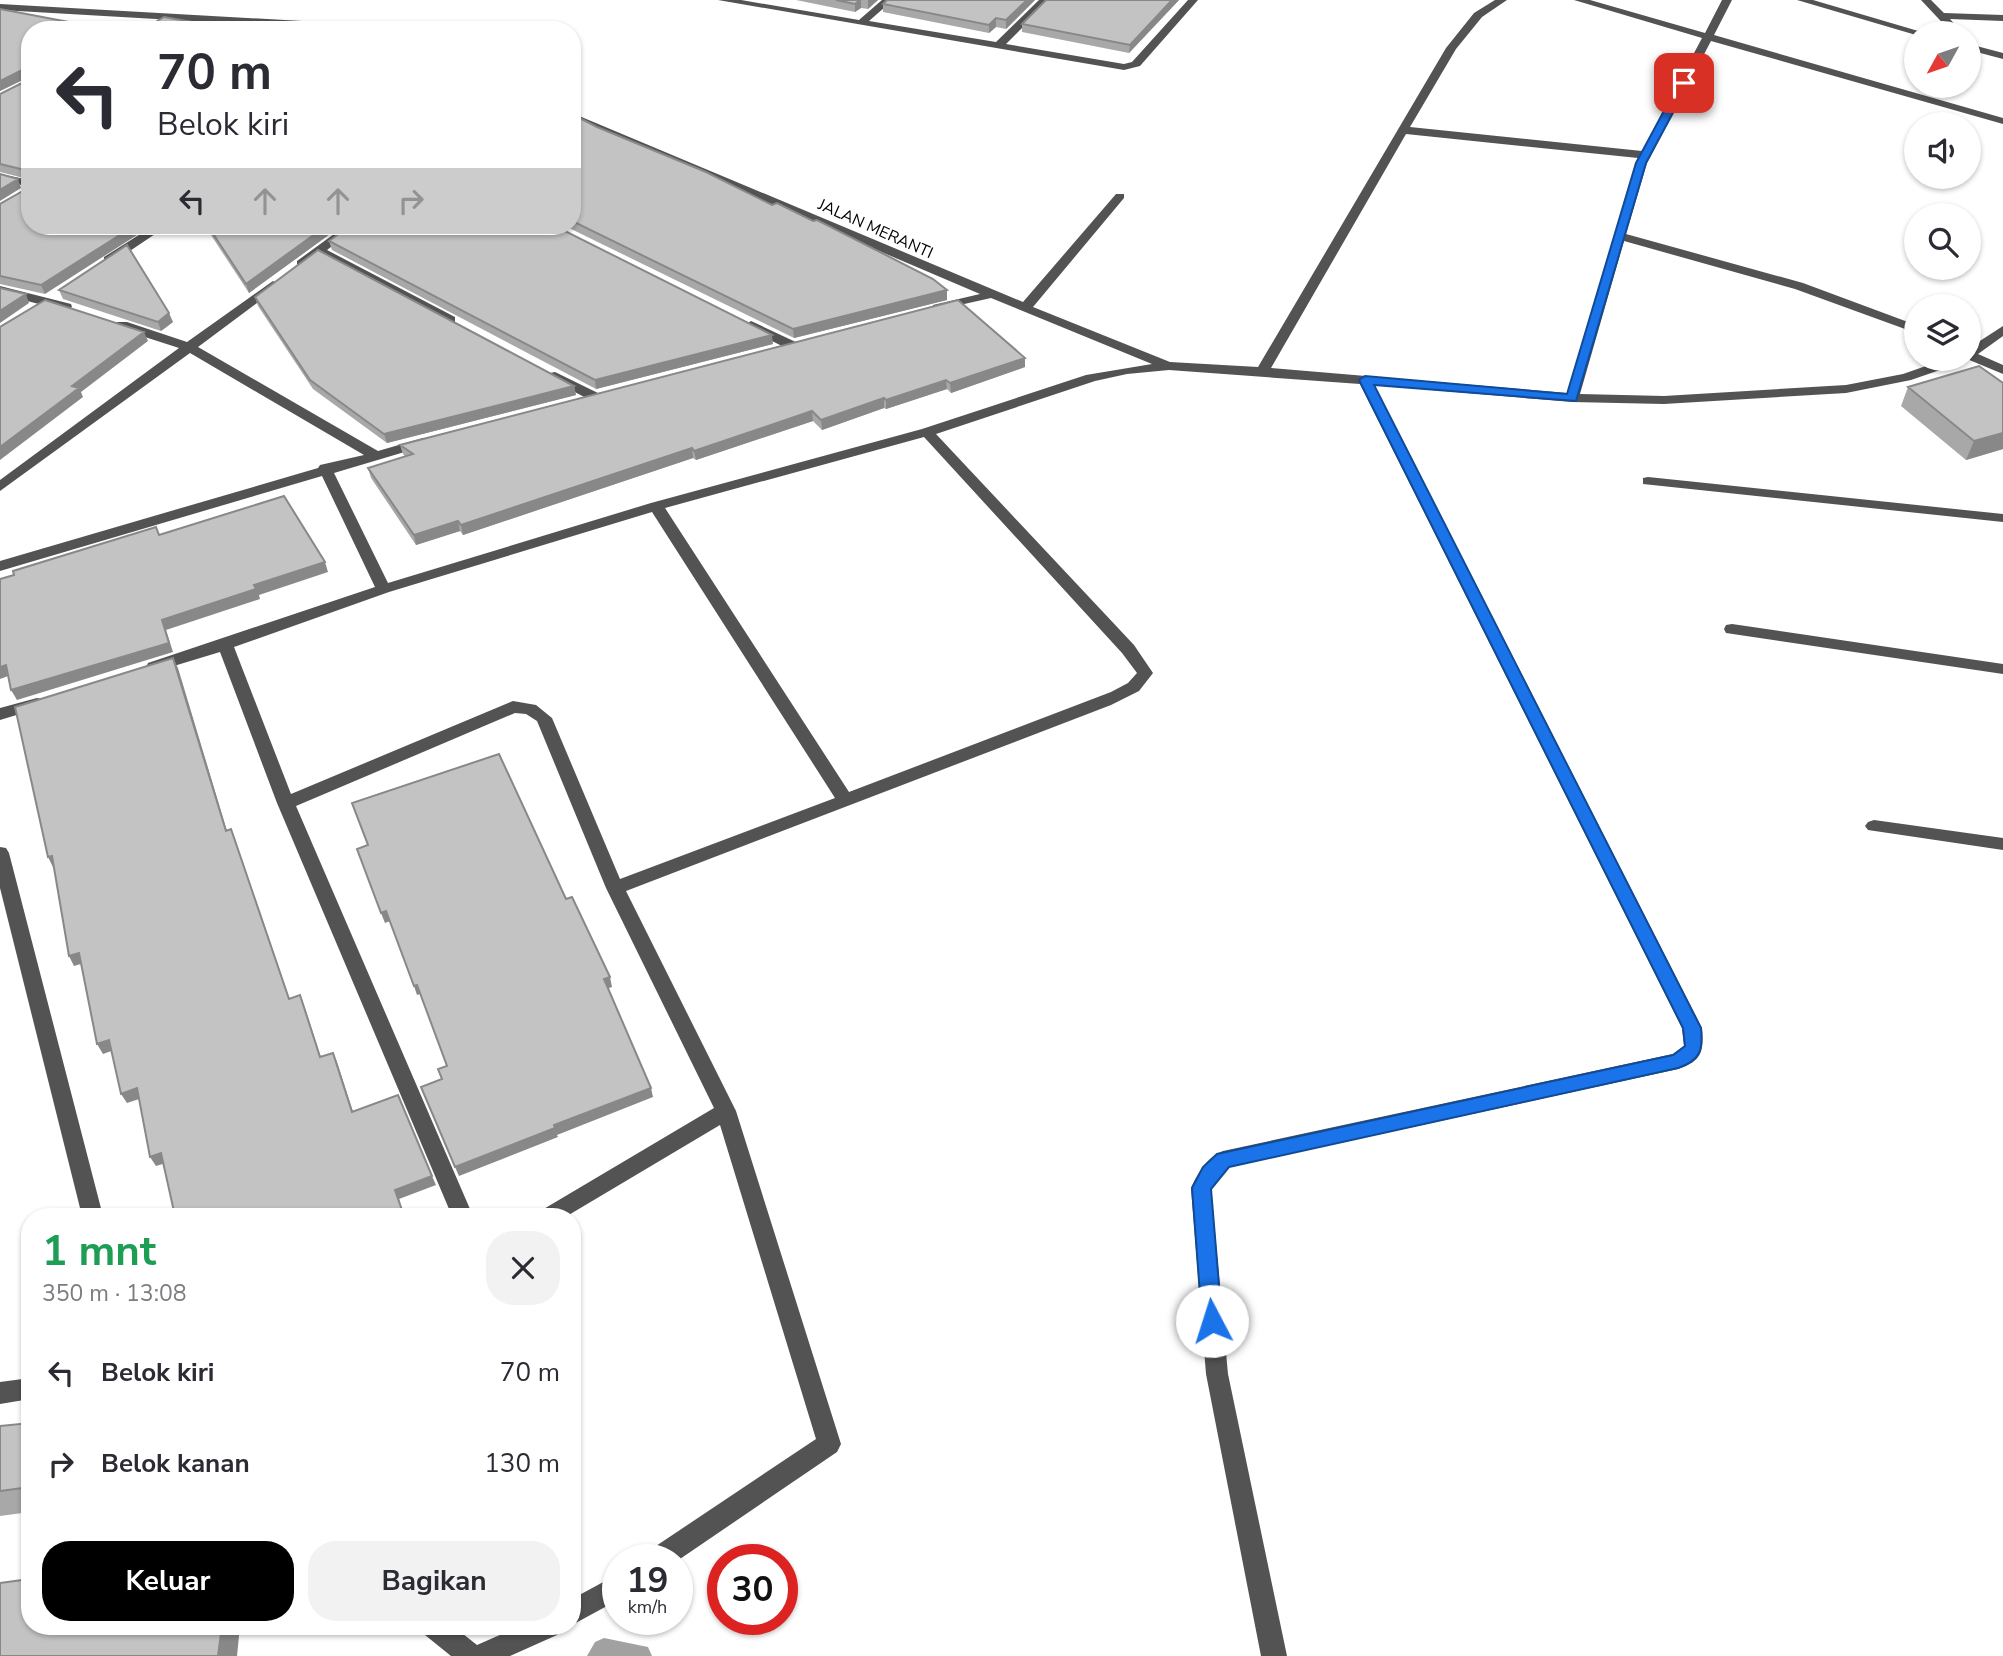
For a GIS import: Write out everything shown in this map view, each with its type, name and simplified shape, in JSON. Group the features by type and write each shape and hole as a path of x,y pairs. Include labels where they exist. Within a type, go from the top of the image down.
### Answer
{"street":[{"path":"726,0 1130,67 1136,64 1193,0"},
{"path":"861,23 888,0"},
{"path":"999,46 1045,0"},
{"path":"1262,371 1402,130 1464,30 1478,15 1502,0"},
{"path":"1579,0 2003,121"},
{"path":"1572,398 1646,155 1727,0"},
{"path":"1802,0 1821,2 1904,28"},
{"path":"1926,0 1946,21"},
{"path":"0,7 208,21"},
{"path":"1941,16 2003,18"},
{"path":"141,21 149,17"},
{"path":"1981,49 2003,56"},
{"name":"JALAN MERANTI","path":"581,120 747,187 989,295 1169,366"},
{"path":"1402,130 1646,155"},
{"path":"0,177 21,182"},
{"path":"1024,309 1120,196"},
{"path":"92,271 147,235"},
{"path":"0,487 191,348 339,235"},
{"path":"1620,236 1799,286 1904,325"},
{"path":"318,250 463,327"},
{"path":"0,290 86,314"},
{"path":"924,312 989,295"},
{"path":"734,317 802,345 768,354"},
{"path":"112,322 191,348 373,454"},
{"path":"1981,346 2003,330"},
{"path":"1981,360 2003,370"},
{"path":"146,669 225,645 384,589 656,506 927,432 1091,378 1169,366 1262,371 1572,398 1664,400 1846,389 1893,381 1923,371"},
{"path":"547,372 601,395 569,404"},
{"path":"1274,1656 1217,1374 1201,1188 1210,1173 1223,1160 1678,1061 1694,1049 1692,1028 1365,380"},
{"path":"615,888 1105,701 1128,691 1142,680 1145,673 1128,649 927,432"},
{"path":"0,566 325,468 438,438"},
{"path":"325,468 384,589"},
{"path":"1648,481 2003,518"},
{"path":"656,506 845,800"},
{"path":"1732,629 2003,669"},
{"path":"225,645 286,803 459,1208"},
{"path":"0,714 53,698"},
{"path":"286,803 513,707 530,709 544,719 615,888 726,1111 829,1444 681,1544"},
{"path":"1874,825 2003,844"},
{"path":"0,853 91,1208"},
{"path":"562,1208 726,1111"},
{"path":"0,1393 21,1390"},
{"path":"581,1608 602,1595"},
{"path":"445,1635 471,1656"},
{"path":"482,1656 528,1635"}],"building":[{"path":"836,0 860,0 855,4"},
{"path":"887,0 1027,0 1006,20 996,18 989,25 883,4"},
{"path":"1046,0 1172,0 1130,45 1022,24"},
{"path":"0,9 63,21 21,21 21,70 0,81"},
{"path":"164,17 186,21 157,21"},
{"path":"21,84 21,169 0,164 0,94"},
{"path":"581,119 706,172 772,205 777,203 813,221 817,220 933,279 947,290 793,329 581,225"},
{"path":"0,174 18,179 0,190"},
{"path":"21,192 21,235 120,235 41,285 0,276 0,204"},
{"path":"214,235 314,235 246,284"},
{"path":"337,235 573,235 772,335 595,380 329,241"},
{"path":"127,245 169,313 158,322 59,290"},
{"path":"318,250 574,386 384,434 310,380 255,297"},
{"path":"0,288 26,294 0,311"},
{"path":"45,300 144,332 72,386 79,388 0,447 0,327"},
{"path":"958,300 1025,358 950,383 946,380 886,400 884,398 821,420 812,411 461,525 458,521 414,535 368,468 413,454 400,445"},
{"path":"1981,367 2003,383 2003,433 1974,441 1908,387 1962,371 1981,371"},
{"path":"284,496 325,562 254,585 256,589 162,620 169,643 11,690 6,665 0,667 0,579 14,575 13,571 156,527 159,535"},
{"path":"173,658 226,831 231,829 289,999 300,995 320,1057 333,1053 352,1112 398,1095 432,1176 395,1190 401,1208 173,1208 161,1153 150,1157 137,1088 121,1094 109,1040 97,1044 79,953 69,956 52,856 48,857 15,707"},
{"path":"499,754 566,899 572,897 610,977 604,979 651,1088 455,1167 421,1087 442,1079 438,1069 447,1066 417,985 414,986 386,911 381,913 357,849 368,845 352,803"},
{"path":"21,1424 21,1488 0,1491 0,1426"},
{"path":"21,1580 21,1635 221,1635 218,1656 0,1656 0,1583"}],"waterway":[{"path":"600,1656 604,1651 639,1656"}],"route":[{"path":"1212,1321 1201,1188 1210,1173 1223,1160 1678,1061 1694,1049 1692,1028 1365,380 1572,398 1641,163 1684,83"}]}
